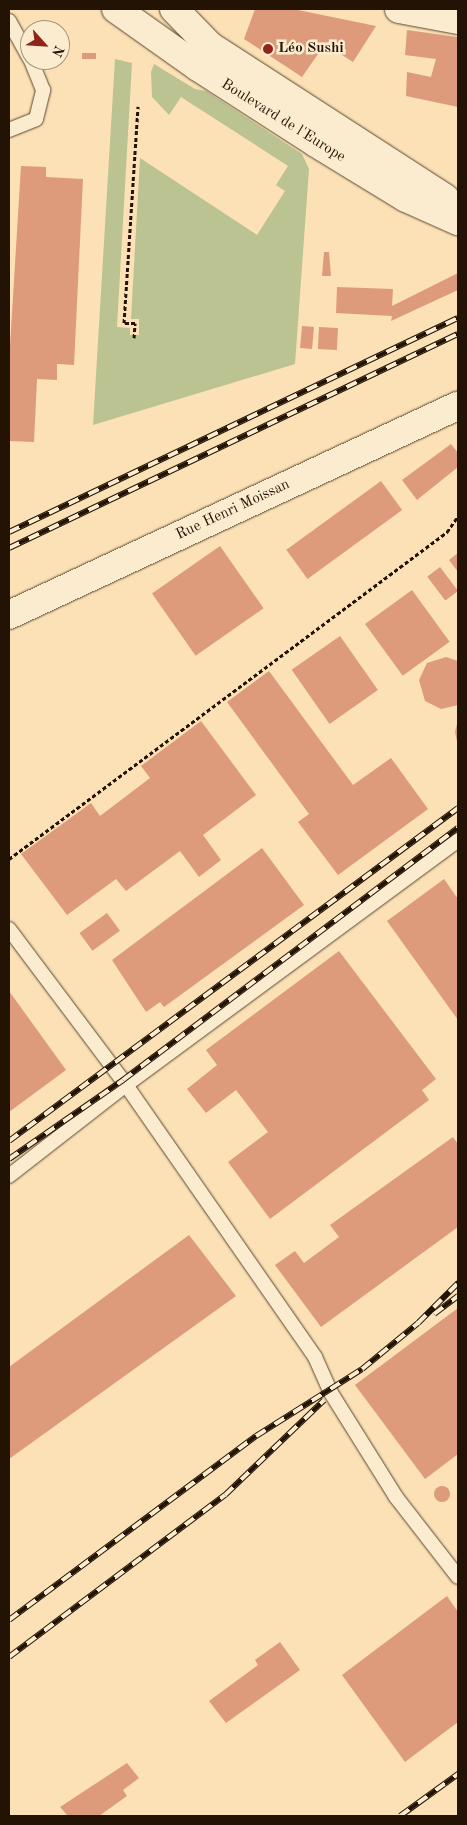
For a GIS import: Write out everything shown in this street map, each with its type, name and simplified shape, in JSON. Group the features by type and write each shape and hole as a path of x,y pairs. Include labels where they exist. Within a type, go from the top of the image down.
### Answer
{"main road":[{"name":"Boulevard de l'Europe","path":"116,9 198,67 406,198 458,221"},
{"path":"143,28 161,9"},
{"name":"Boulevard de l'Europe","path":"174,9 210,46 415,182 458,204"},
{"path":"399,9 458,20"},
{"name":"Rue Henri Moissan","path":"9,615 458,406"}],"lane":[{"path":"9,21 20,41"},
{"path":"9,130 36,120 43,90 35,70"},
{"path":"9,1176 126,1085 458,840"},
{"path":"9,929 126,1085 315,1357 331,1393 396,1497 458,1577"}],"path":[{"path":"134,338 135,323 124,323 138,106"},
{"path":"9,858 447,532 458,516"}],"green space":[{"path":"115,59 132,63 117,327 130,328 130,335 139,335 139,319 131,319 140,158 257,235 285,191 276,185 288,166 181,97 169,115 152,97 151,72 154,64 195,89 206,91 302,154 309,169 295,364 93,425"}],"building":[{"path":"255,9 293,9 376,26 353,62 325,44 302,77 244,39"},
{"path":"407,30 457,37 458,107 406,96 407,72 431,77 436,59 405,55"},
{"path":"82,53 96,53 96,59 82,59"},
{"path":"21,166 46,167 46,177 83,179 74,365 57,364 57,380 37,379 34,442 9,441 9,362"},
{"path":"324,252 329,252 331,276 322,276"},
{"path":"458,273 458,290 391,321 392,316 336,313 337,287 393,289 392,306"},
{"path":"302,326 314,327 312,349 300,348"},
{"path":"319,327 338,328 337,350 318,349"},
{"path":"451,444 458,453 458,467 417,500 402,480"},
{"path":"381,481 402,510 308,579 286,550"},
{"path":"220,546 264,608 196,656 152,594"},
{"path":"458,553 458,572 449,560"},
{"path":"440,567 458,591 445,601 427,577"},
{"path":"412,590 450,642 403,676 365,624"},
{"path":"340,636 378,690 330,724 292,670"},
{"path":"446,657 458,661 458,705 441,709 425,701 419,680 427,663"},
{"path":"269,671 353,785 391,758 428,809 338,875 298,822 309,814 227,702"},
{"path":"458,720 458,746 455,732"},
{"path":"201,721 256,795 203,835 221,860 199,877 180,851 126,891 116,879 67,915 21,854 91,803 100,816 150,778 141,766"},
{"path":"262,848 304,905 164,1007 160,1002 146,1012 112,960"},
{"path":"444,879 458,899 458,1020 387,921"},
{"path":"107,913 120,931 92,951 79,933"},
{"path":"339,951 436,1079 422,1090 429,1100 270,1219 228,1162 268,1132 236,1090 206,1113 187,1089 217,1065 206,1050"},
{"path":"9,991 66,1070 9,1112"},
{"path":"453,1137 458,1144 458,1227 321,1327 275,1265 295,1251 304,1263 339,1237 330,1225"},
{"path":"189,1235 236,1296 9,1459 9,1367"},
{"path":"458,1308 458,1454 425,1479 355,1385"},
{"path":"442,1486 450,1494 442,1502 434,1494"},
{"path":"447,1596 458,1612 458,1722 405,1762 342,1675"},
{"path":"280,1642 300,1670 226,1723 209,1701 258,1665 255,1660"},
{"path":"127,1763 139,1778 123,1790 127,1796 99,1816 68,1816 60,1807"}],"railway":[{"path":"9,532 458,318"},
{"path":"9,548 458,334"},
{"path":"9,1141 458,808"},
{"path":"9,1159 123,1080 458,828"},
{"path":"9,1620 256,1436 362,1369 418,1323 458,1283"},
{"path":"434,1314 458,1296"},
{"path":"9,1657 225,1495 324,1400"},
{"path":"400,1816 458,1774"}],"place":[{"name":"Léo Sushi","path":"268,49"}]}
